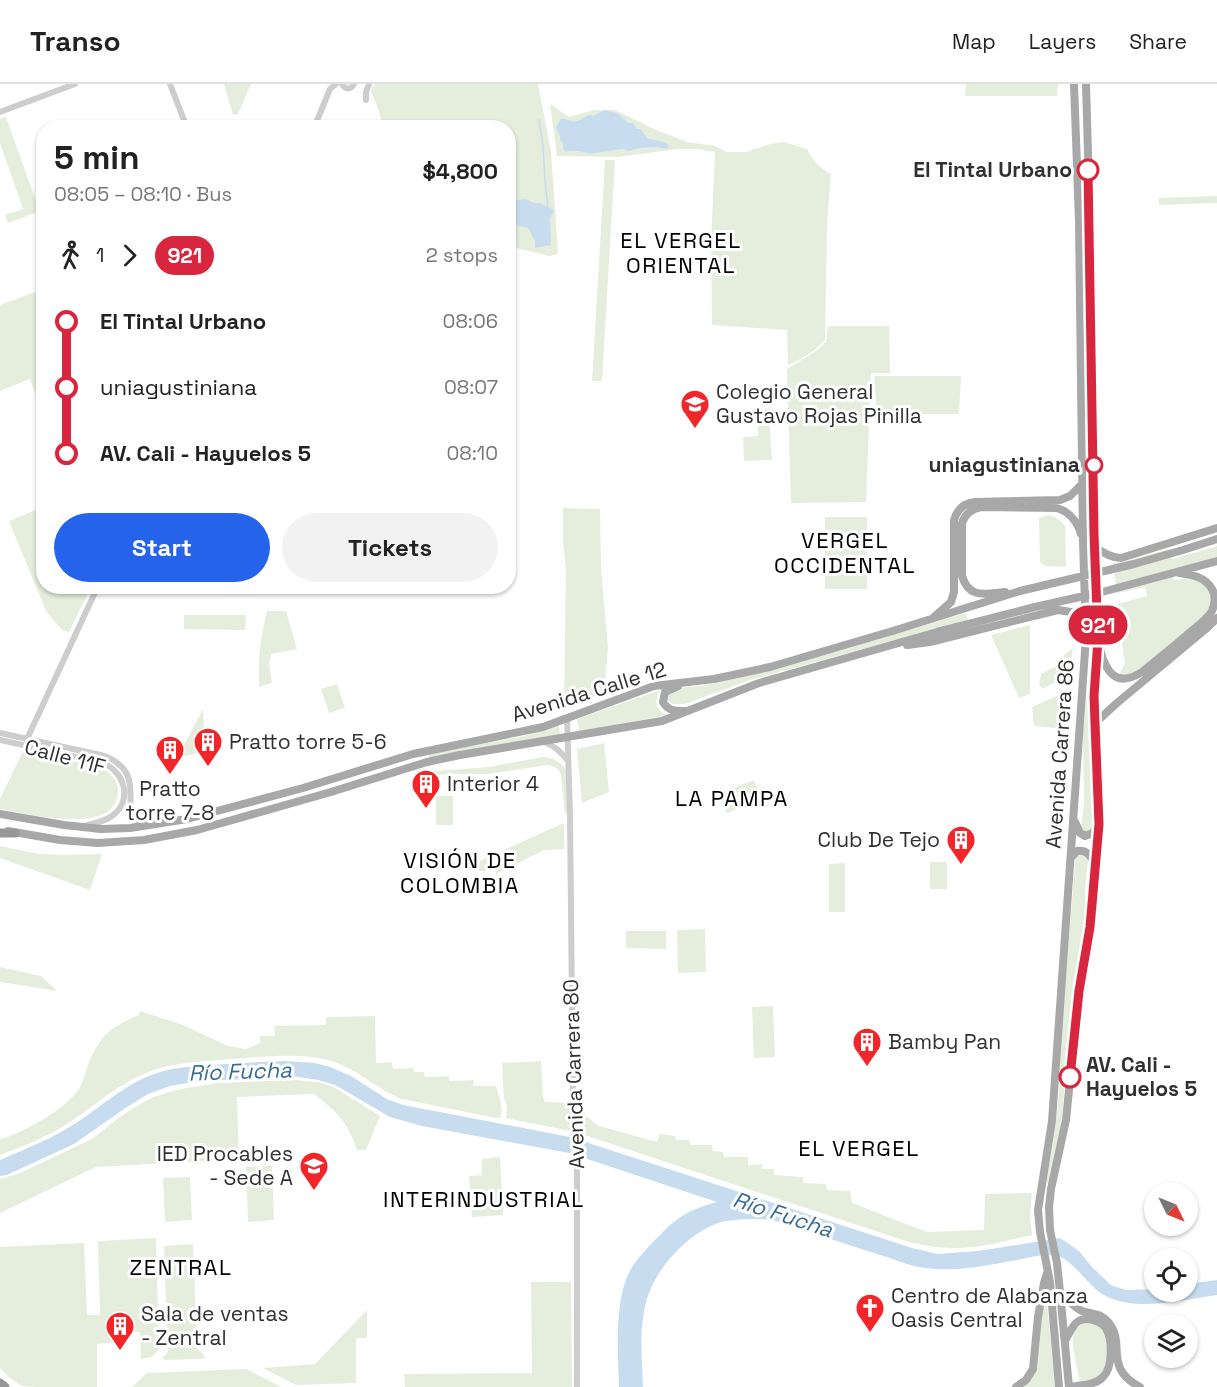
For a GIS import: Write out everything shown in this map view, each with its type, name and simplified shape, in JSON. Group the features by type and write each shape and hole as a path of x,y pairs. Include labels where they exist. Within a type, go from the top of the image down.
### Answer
{"highway":[{"path":"0,832 15,833"},
{"path":"0,1383 5,1387"}],"main road":[{"name":"Avenida Carrera 86","path":"1059,1387 1050,1265 1045,1231 1038,1210 1052,1121 1086,647 1079,232 1074,84"},
{"name":"Avenida Carrera 86","path":"1045,1231 1049,1198 1066,1119 1078,998 1090,927 1099,824 1094,696 1098,639 1086,84"},
{"path":"931,620 951,602 954,592 954,520 965,504 1060,500 1070,496 1083,483"},
{"path":"1020,591 978,594 966,586 962,576 962,523 972,510 981,507 1057,508 1073,518 1083,541"},
{"path":"1095,547 1104,554 1121,558 1217,528"},
{"name":"Avenida Calle 12","path":"0,814 79,827 120,829 167,823 336,778 440,747 543,727 654,687 714,679 770,667 931,620 1020,591 1117,568 1217,538"},
{"name":"Avenida Calle 12","path":"15,833 60,840 121,842 161,837 220,824 427,762 655,723 751,685 969,624 1217,561"},
{"path":"1098,639 1108,671 1119,678 1131,678 1142,672 1204,620 1213,609 1215,601 1214,593 1209,585 1197,576 1174,573"},
{"path":"877,649 930,642 1058,610 1071,612 1086,622"},
{"path":"1095,723 1217,618"},
{"path":"689,711 675,711 665,707 663,696 668,690 692,681"},
{"path":"1074,819 1078,831 1084,836 1093,833 1099,824"},
{"path":"1071,858 1077,851 1086,851 1096,866"},
{"name":"Avenida Carrera 86","path":"1050,1265 1060,1292 1070,1387"},
{"path":"1016,1387 1026,1380 1033,1369 1038,1317 1044,1282 1050,1265"},
{"path":"1060,1292 1078,1308 1098,1314 1109,1322 1114,1334 1120,1368 1127,1379 1140,1387"},
{"path":"1065,1343 1076,1323 1085,1319 1100,1323 1109,1339 1110,1363 1105,1375 1095,1382 1070,1387"}],"street":[{"path":"0,112 75,84"},
{"path":"170,84 184,120"},
{"path":"318,120 335,86 349,88 354,84"},
{"path":"366,100 369,84"},
{"path":"27,739 94,594"},
{"name":"Avenida Carrera 80","path":"567,718 573,1101 578,1171 577,1387"},
{"name":"Calle 11F","path":"0,733 112,759 123,769 130,782 132,813 138,821 150,825"},
{"name":"Calle 11F","path":"0,741 103,763 118,774 124,791 122,804 118,810 106,819 79,827"},
{"path":"544,741 561,751 568,760"}],"green space":[{"path":"224,84 251,84 238,114 233,115"},
{"path":"376,84 538,84 551,151 558,253 549,256 516,248 516,120 380,120 371,91"},
{"path":"966,84 1058,84 1057,96 965,96"},
{"path":"550,104 569,117 594,110 615,110 687,142 715,146 727,152 746,152 784,142 807,149 817,163 831,174 827,224 825,340 808,355 788,365 787,330 712,325 711,243 715,152 678,149 618,157 557,156"},
{"path":"6,117 36,201 36,213 8,223 5,215 23,209 0,143 0,119"},
{"path":"605,160 615,160 602,381 592,381"},
{"path":"1217,196 1217,203 1159,205 1159,198"},
{"path":"36,292 36,396 30,379 0,391 0,305"},
{"path":"828,326 889,326 890,373 871,373 866,502 791,503 787,369 826,342"},
{"path":"874,376 961,376 959,414 877,414"},
{"path":"769,415 772,460 744,461 743,437 758,436 757,416"},
{"path":"563,508 600,509 601,567 608,648 604,693 564,707 566,568"},
{"path":"36,510 36,587 9,521"},
{"path":"1048,515 1058,519 1065,526 1066,567 1045,566 1040,562 1039,518"},
{"path":"825,517 867,517 867,589 825,589"},
{"path":"1217,546 1217,557 1171,570 1174,580 1194,580 1206,586 1211,597 1206,613 1142,669 1132,674 1119,675 1125,663 1118,604 1147,596 1145,587 1117,593 1113,563 1170,549 1173,559"},
{"path":"39,594 88,594 69,632 62,630 46,611"},
{"path":"1090,599 1094,599 1095,637 1090,691 1094,824 1092,830 1084,833 1081,829 1084,802 1083,735 1092,642"},
{"path":"267,611 286,611 297,649 271,654 269,664 272,683 259,687 260,649"},
{"path":"966,613 968,620 750,680 685,704 672,704 667,698 679,688 702,686 764,672"},
{"path":"184,615 246,615 245,630 184,629"},
{"path":"1030,625 1030,694 1019,698 991,635"},
{"path":"1072,649 1070,666 1066,675 1042,689 1039,684 1041,674 1062,663 1064,655"},
{"path":"337,684 345,708 329,713 321,689"},
{"path":"1072,689 1071,721 1063,729 1034,726 1032,707"},
{"path":"660,690 657,705 660,711 668,715 579,732 577,719"},
{"path":"203,709 204,726 201,735 207,751 177,758"},
{"path":"559,725 560,735 429,760 429,754 524,736"},
{"path":"604,743 609,792 582,803 577,749"},
{"path":"23,751 101,767 111,775 117,785 118,793 113,806 102,815 67,819 0,809 0,799"},
{"path":"543,757 558,761 567,773 568,812 565,814 561,775 557,769 549,765 488,774 417,776 424,772 489,767"},
{"path":"754,780 762,800 727,813 720,793"},
{"path":"436,796 453,796 453,825 436,825"},
{"path":"564,823 564,849 544,850 496,874 496,871 479,871 477,862"},
{"path":"0,846 39,854 102,854 90,890 0,858"},
{"path":"1082,854 1088,857 1084,942 1069,1035 1061,1127 1049,1183 1046,1182 1055,1133 1075,864 1077,857"},
{"path":"930,862 947,862 947,889 930,889"},
{"path":"845,863 845,912 829,912 829,864"},
{"path":"705,929 706,972 678,973 677,930"},
{"path":"626,931 666,931 666,949 626,948"},
{"path":"0,967 41,976 57,991 0,982"},
{"path":"773,1006 775,1057 754,1058 752,1007"},
{"path":"140,1011 183,1025 228,1046 246,1049 260,1043 260,1036 275,1036 274,1026 326,1025 326,1017 375,1016 376,1063 392,1062 393,1069 413,1068 414,1072 424,1072 425,1077 449,1076 449,1081 474,1080 473,1086 496,1086 501,1106 500,1118 402,1099 340,1064 319,1058 281,1056 231,1059 172,1065 144,1074 119,1087 55,1131 0,1155 0,1139 20,1132 44,1119 75,1095 92,1055 102,1039 114,1028 139,1015"},
{"path":"541,1061 545,1102 569,1103 570,1131 506,1118 502,1063"},
{"path":"295,1080 318,1082 334,1087 380,1116 366,1150 357,1150 341,1118 314,1094 237,1097 239,1159 96,1167 0,1213 0,1179 20,1173 92,1139 120,1117 151,1098 186,1088 219,1083"},
{"path":"578,1103 581,1104 586,1116 599,1126 657,1142 660,1134 675,1136 676,1140 689,1140 691,1145 712,1145 713,1151 723,1152 724,1157 748,1157 748,1165 762,1164 762,1169 774,1169 774,1175 803,1177 803,1183 826,1184 827,1190 850,1191 852,1203 927,1232 984,1230 985,1194 1032,1193 1030,1216 1032,1235 963,1248 935,1247 906,1241 581,1134"},
{"path":"500,1157 503,1215 472,1217 469,1176 482,1175 482,1159"},
{"path":"272,1166 274,1220 248,1222 246,1167"},
{"path":"190,1177 192,1220 165,1222 163,1178"},
{"path":"156,1238 159,1349 152,1357 141,1359 140,1332 123,1332 122,1342 97,1344 97,1387 22,1386 0,1368 0,1247 84,1243 87,1315 100,1315 98,1241"},
{"path":"193,1244 197,1348 205,1356 202,1359 165,1360 162,1358 168,1352 164,1246"},
{"path":"531,1282 571,1282 572,1387 405,1387 404,1374 532,1373"},
{"path":"1046,1293 1055,1387 1021,1387 1033,1377 1038,1366"},
{"path":"367,1310 367,1338 356,1338 356,1383 296,1385 263,1368 315,1364"},
{"path":"1086,1322 1099,1325 1107,1344 1108,1358 1099,1376 1080,1383 1073,1337 1076,1329"},
{"path":"246,1369 281,1387 132,1387 147,1373"}],"water":[{"path":"605,110 617,113 629,123 633,123 637,129 641,129 647,138 667,143 669,147 665,149 640,148 629,151 623,149 588,154 577,151 565,152 556,128 561,118 576,121"},
{"path":"516,199 540,203 554,210 550,219 551,245 535,248 535,241 528,228 516,225"},
{"name":"Río Fucha","path":"285,1061 315,1063 330,1067 351,1076 387,1099 403,1105 570,1137 912,1248 938,1254 978,1251 1060,1238 1079,1251 1111,1285 1126,1290 1144,1289 1144,1302 1173,1302 1143,1304 1114,1300 1096,1290 1073,1266 1053,1255 966,1268 927,1268 914,1266 776,1221 751,1219 726,1221 702,1231 691,1239 661,1270 649,1293 643,1316 643,1387 619,1387 618,1323 627,1276 634,1264 672,1223 700,1207 717,1202 569,1153 422,1126 390,1117 335,1085 292,1076 193,1082 170,1086 148,1094 74,1144 7,1175 0,1176 0,1160 60,1133 146,1077 179,1068"},
{"path":"1217,1280 1217,1295 1198,1298 1198,1283"}],"waterway":[{"path":"539,119 548,208"}],"bus line":[{"name":"921","path":"1070,1077 1079,991 1090,927 1100,812 1094,696 1098,639 1088,170"}],"place":[{"name":"El Tintal Urbano","path":"1088,170"},
{"name":"Colegio General Gustavo Rojas Pinilla","path":"695,430"},
{"name":"uniagustiniana","path":"1094,465"},
{"name":"Pratto torre 5-6","path":"208,768"},
{"name":"Pratto torre 7-8","path":"170,776"},
{"name":"Interior 4","path":"426,810"},
{"name":"Club De Tejo","path":"961,866"},
{"name":"Bamby Pan","path":"867,1068"},
{"name":"AV. Cali - Hayuelos 5","path":"1070,1077"},
{"name":"IED Procables - Sede A","path":"314,1192"},
{"name":"Centro de Alabanza Oasis Central","path":"870,1334"},
{"name":"Sala de ventas - Zentral","path":"120,1352"}],"district":[{"name":"EL VERGEL ORIENTAL","path":"681,252"},
{"name":"VERGEL OCCIDENTAL","path":"845,552"},
{"name":"LA PAMPA","path":"732,798"},
{"name":"VISIÓN DE COLOMBIA","path":"460,872"},
{"name":"EL VERGEL","path":"859,1148"},
{"name":"INTERINDUSTRIAL","path":"484,1199"},
{"name":"ZENTRAL","path":"181,1267"}]}
